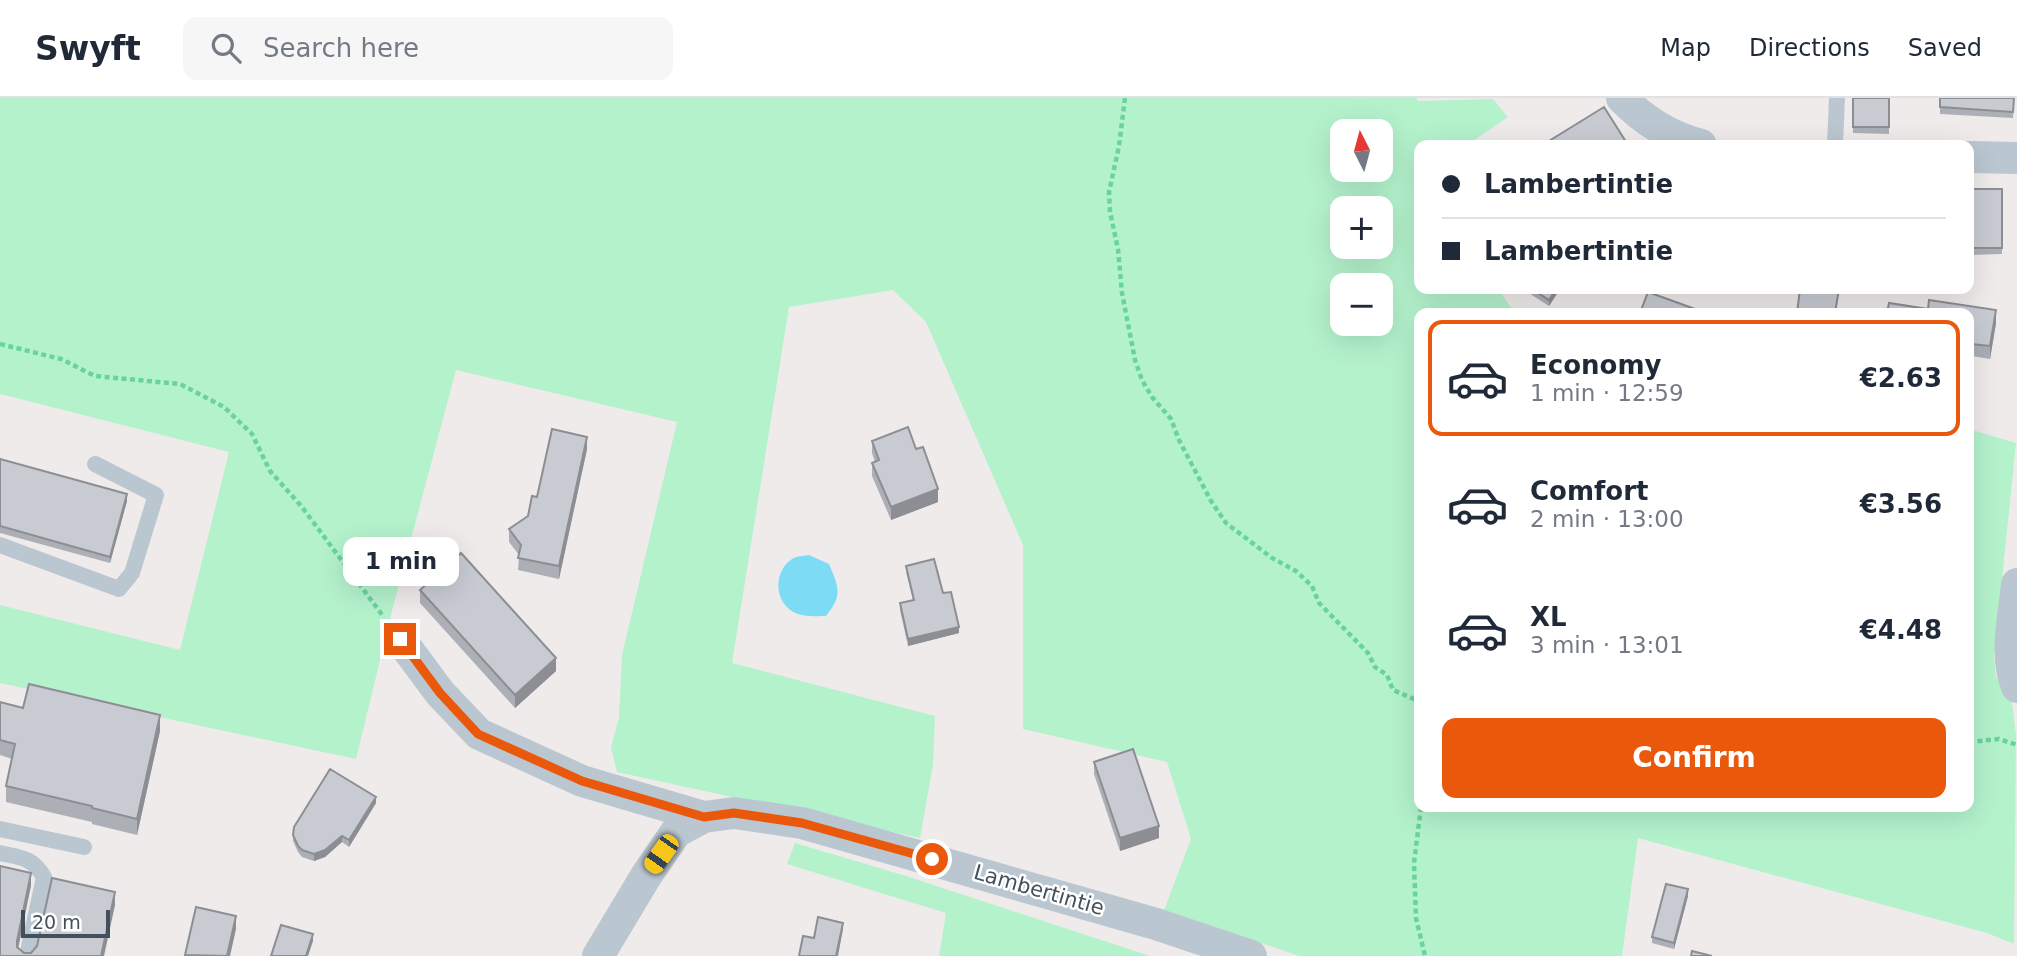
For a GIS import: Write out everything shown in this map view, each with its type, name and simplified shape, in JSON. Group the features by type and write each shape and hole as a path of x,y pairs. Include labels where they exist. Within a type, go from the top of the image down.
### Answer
{"street":[{"path":"1622,98 1665,139"},
{"path":"1974,157 2017,158"},
{"path":"2017,584 2011,650 2017,687"},
{"name":"Lambertintie","path":"400,639 440,693 478,734 582,781 704,817 734,813 802,823 1156,924 1251,956"},
{"path":"598,956 676,832 704,817"}],"lane":[{"path":"1835,140 1837,98"},
{"path":"0,545 119,589 132,573 156,495 95,464"},
{"path":"0,829 84,846"},
{"path":"0,853 25,858 36,865 44,877 27,956"}],"path":[{"path":"1125,98 1109,202 1118,249 1122,293 1135,360 1142,380 1152,397 1171,419 1211,501 1226,523 1272,558 1296,571 1312,586 1319,603 1368,653 1375,667 1387,675 1393,690 1414,699"},
{"path":"0,344 61,359 95,376 180,384 224,407 252,434 270,471 302,507 400,639"},
{"path":"1974,741 1999,738 2017,745"},
{"path":"1420,812 1414,863 1416,918 1425,956"}],"green space":[{"path":"0,98 1493,99 1508,117 1474,140 1414,140 1414,294 1502,294 1511,308 1414,308 1414,812 1974,812 1974,430 2016,443 1994,657 1996,676 2012,702 2016,736 2014,944 1987,933 1638,838 1622,956 1299,956 1164,910 1191,839 1167,762 1023,729 1023,545 926,322 893,290 789,307 732,663 935,716 933,765 920,838 617,772 611,747 619,718 622,655 677,422 456,370 356,759 0,683 0,605 180,650 229,452 0,394"},
{"path":"795,843 906,876 1150,956 939,956 946,913 787,864"}],"water":[{"path":"809,555 829,564 837,585 837,597 826,616 798,614 790,610 780,597 778,588 781,572 794,558"}],"building":[{"path":"1853,98 1889,98 1889,127 1853,127"},
{"path":"1940,98 2014,98 2013,112 1940,107"},
{"path":"1604,107 1625,140 1551,140"},
{"path":"1974,189 2002,189 2002,248 1974,248"},
{"path":"1540,294 1553,294 1549,300"},
{"path":"1647,294 1654,294 1692,308 1642,308"},
{"path":"1799,294 1838,294 1836,308 1798,308"},
{"path":"1929,300 1996,310 1990,346 1974,344 1974,308 1928,308"},
{"path":"1889,303 1922,308 1888,308"},
{"path":"908,427 916,449 923,447 938,489 891,507 872,463 879,460 872,441"},
{"path":"552,429 587,437 559,566 518,558 521,545 509,529 528,516 532,496 537,497"},
{"path":"0,459 127,494 110,557 0,526"},
{"path":"461,553 556,658 515,695 420,590"},
{"path":"934,559 943,593 951,592 959,627 908,639 900,603 914,600 906,566"},
{"path":"29,684 160,715 137,819 6,786 15,744 0,740 0,702 23,708"},
{"path":"1133,749 1159,826 1120,838 1094,762"},
{"path":"330,769 376,797 349,840 342,836 325,850 314,854 298,846 293,835 294,827"},
{"path":"0,866 31,873 17,941 17,947 24,953 31,953 37,946 52,878 115,892 101,956 0,956"},
{"path":"1666,884 1688,889 1674,943 1652,937"},
{"path":"196,907 236,916 227,956 185,955"},
{"path":"818,917 843,923 836,956 799,956 803,936 814,938"},
{"path":"281,925 313,934 306,956 271,956"},
{"path":"1692,951 1712,956 1691,956"}],"route":[{"path":"400,639 440,693 478,734 582,781 704,817 734,813 802,823 932,859"}]}
